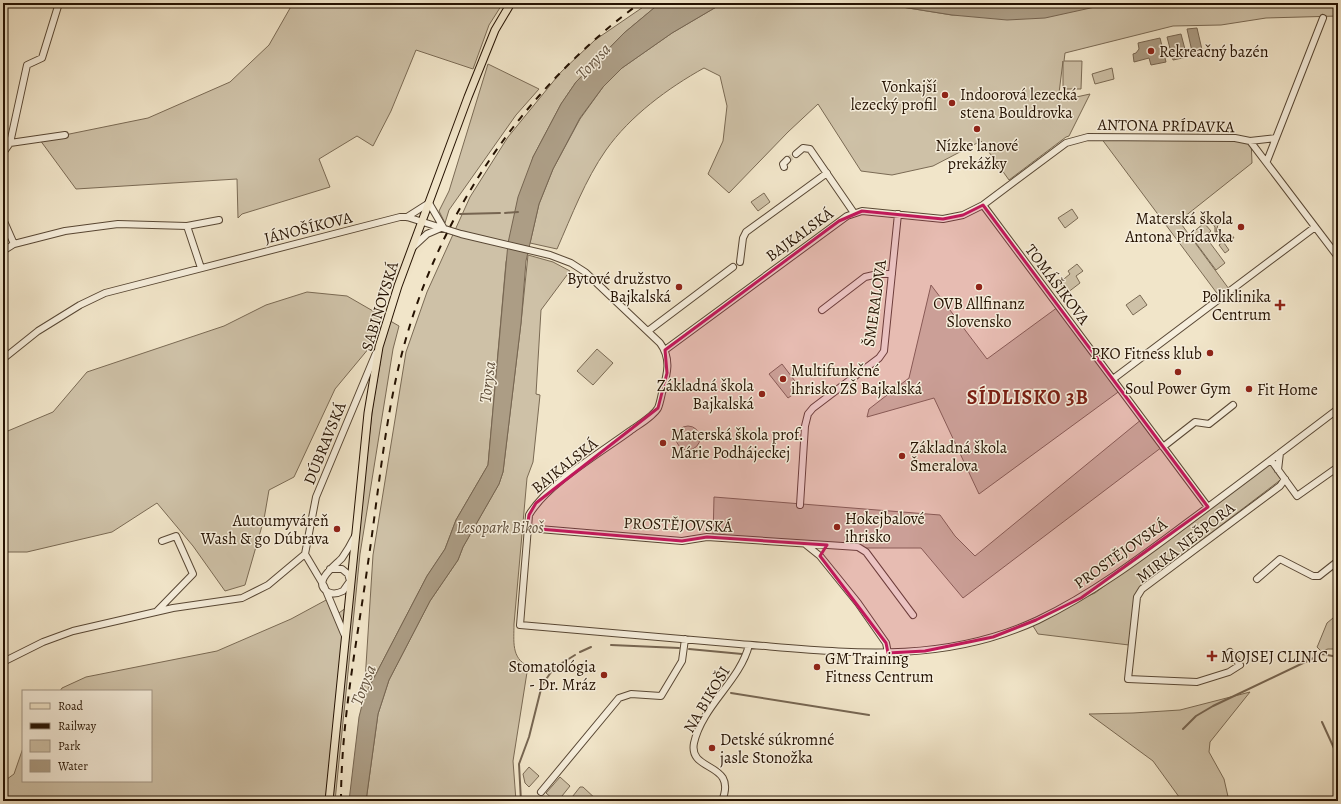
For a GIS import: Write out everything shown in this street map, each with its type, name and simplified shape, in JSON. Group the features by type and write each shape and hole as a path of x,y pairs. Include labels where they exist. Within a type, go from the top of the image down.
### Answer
{"main road":[{"name":"SABINOVSKÁ","path":"329,801 369,400 379,347 391,305 486,51 498,24 511,3"}],"street":[{"path":"3,153 10,143 27,65 42,58 59,3"},
{"path":"1267,161 1323,18"},
{"path":"10,143 65,135"},
{"name":"ANTONA PRÍDAVKA","path":"983,205 1066,143 1088,137 1235,138 1250,141 1276,138"},
{"name":"ANTONA PRÍDAVKA","path":"1250,141 1267,161 1338,257"},
{"name":"BAJKALSKÁ","path":"796,154 803,148 810,149 854,213"},
{"path":"784,167 783,164 787,160"},
{"name":"BAJKALSKÁ","path":"740,262 743,238 746,232 827,173"},
{"path":"407,217 429,203 443,227"},
{"name":"BAJKALSKÁ","path":"520,625 529,515 536,503 594,456 642,422 658,408 667,373 668,359 665,350 834,224 854,213 862,211 943,219 963,216 983,205"},
{"name":"TOMÁŠIKOVA","path":"983,205 1208,507"},
{"name":"ŠMERALOVA","path":"800,505 805,426 808,414 813,408 879,358 884,351 898,214"},
{"path":"407,217 443,227 461,234 531,249 557,257 585,272 648,331 665,350"},
{"name":"JÁNOŠÍKOVA","path":"3,359 38,330 80,305 106,293 407,217"},
{"path":"3,219 14,244"},
{"path":"3,251 14,244 65,231 118,224 187,226 219,220"},
{"path":"187,226 201,268"},
{"path":"1113,379 1315,226"},
{"path":"412,248 427,234 443,227"},
{"path":"648,331 733,267"},
{"path":"822,310 865,278 878,274 892,274"},
{"name":"DÚBRAVSKÁ","path":"305,554 316,497 379,347"},
{"path":"1163,447 1195,422 1208,424 1233,406"},
{"name":"PROSTĚJOVSKÁ","path":"520,625 846,653 925,651 982,640 1036,620 1081,598 1113,577 1337,412"},
{"path":"1278,470 1280,453"},
{"path":"1270,460 1298,496 1338,467"},
{"name":"MIRKA NEŠPORA","path":"1230,652 1240,665 1230,672 1197,682 1128,679 1137,597 1142,589 1280,486 1285,479"},
{"name":"PROSTĚJOVSKÁ","path":"527,528 682,540 707,537 858,547 866,552 913,615"},
{"path":"157,611 193,574 176,536 162,541"},
{"path":"345,636 324,586 323,580 329,570 348,550 355,536"},
{"path":"805,544 820,556 885,641 888,653"},
{"path":"820,556 827,546"},
{"path":"3,662 43,642 73,631 157,611 242,598 268,585 305,554 327,592 338,593 343,591 350,581 345,571 335,568 323,574 316,571"},
{"path":"1257,579 1280,559 1313,576 1319,576 1338,561"},
{"path":"541,792 619,698 632,694 661,696 682,661 685,639"},
{"name":"NA BIKOŠI","path":"722,801 726,791 726,782 721,775 699,760 694,751 694,743 714,704 746,658 749,645"}],"highlighted area":[{"path":"983,205 1208,507 1081,598 1036,620 993,637 925,651 888,653 886,643 820,556 827,545 707,537 682,541 527,528 529,515 536,503 658,408 667,373 665,350 839,221 862,211 943,219 963,215"}],"green space":[{"path":"293,3 503,3 489,25 473,69 416,50 391,111 373,146 357,136 319,159 330,187 242,214 238,218 237,179 76,189 40,140 148,118 230,82 269,45"},
{"path":"649,3 660,3 624,33 576,82 561,104 533,157 506,262 488,465 456,520 445,549 427,576 364,697 373,555 406,352 427,292 470,197 508,137 561,72 595,40"},
{"path":"723,3 896,3 902,7 952,15 1095,7 1134,3 1338,3 1338,16 1266,18 1221,25 1173,26 1065,53 1064,61 1082,61 1081,89 1063,89 1063,61 1058,101 1090,94 1069,136 1009,180 981,141 933,166 892,175 861,171 818,104 788,132 729,193 708,174 723,141 727,106 720,76 704,68 677,84 638,114 606,150 598,161 579,198 557,249 530,243 539,204 553,169 580,119 603,87 622,68 672,33"},
{"path":"488,64 539,89 516,115 449,210 445,223 439,211 449,191"},
{"path":"1112,68 1114,79 1095,84 1092,74"},
{"path":"1098,134 1251,138 1252,163 1179,221 1229,289 1219,296"},
{"path":"764,193 770,202 758,211 751,202"},
{"path":"1072,209 1078,218 1065,228 1058,218"},
{"path":"1216,218 1219,221 1216,232 1220,230 1224,235 1222,238 1234,237 1232,240 1224,243 1229,250 1225,253 1219,245 1223,242 1215,241 1212,237 1215,235 1215,227 1211,222"},
{"path":"1204,223 1211,231 1205,236 1225,263 1216,270 1190,235"},
{"name":"Lesopark Bikoš","path":"528,255 553,262 570,271 541,310 536,394 540,395 533,462 527,478 514,624 514,643 516,654 523,663 528,666 513,761 516,801 366,801 378,714 389,680 430,601 458,560 463,547 499,484 503,472"},
{"path":"1077,264 1083,271 1076,276 1080,283 1067,293 1059,283 1070,274 1068,271"},
{"path":"931,285 987,359 1058,307 1121,390 979,494 934,398 867,417 869,409 909,378"},
{"path":"307,292 347,296 399,326 393,349 360,554 335,801 3,801 3,782 14,774 22,751 22,782 152,782 152,690 61,690 62,688 86,677 217,651 291,619 328,599 336,615 350,605 373,404 380,364 377,363 384,330 335,389 294,477 269,490 264,519 245,585 225,591 193,546 157,503 112,532 27,552 3,552 3,433 53,412 87,372 224,326 266,305"},
{"path":"1140,295 1147,305 1133,315 1126,305"},
{"path":"597,349 613,363 593,385 577,371"},
{"name":"Multifunkčné ihrisko ZŠ Bajkalská","path":"782,364 801,389 788,398 769,374"},
{"path":"1142,419 1162,447 963,598 921,548 866,548 713,539 714,497 940,515 955,536 975,556"},
{"path":"688,426 697,429 700,438 697,447 688,450 679,447 676,438 679,429"},
{"path":"1268,461 1283,478 1140,587 1129,645 1038,634 1030,621 1095,593"},
{"path":"1333,618 1338,619 1338,649 1321,651 1317,647 1327,623"},
{"path":"1250,692 1210,742 1209,752 1224,779 1229,801 1182,801 1153,761 1089,714 1180,710"},
{"path":"529,767 539,776 529,787 525,783 523,774"},
{"path":"560,777 570,786 558,801 555,801 546,793"},
{"path":"580,787 583,787 598,801 569,801"}],"water":[{"path":"660,3 723,3 672,33 622,68 603,87 580,118 553,169 539,204 526,261 521,323 503,472 499,484 463,547 458,560 430,601 389,680 378,714 366,801 349,801 359,717 364,697 427,576 445,549 456,520 488,465 508,243 518,197 533,157 561,104 576,82 624,33"},
{"path":"896,3 1134,3 1095,7 1045,18 1007,20 952,15 902,7"},
{"path":"1197,28 1203,54 1193,56 1187,29"},
{"path":"1181,34 1187,57 1173,60 1167,37"},
{"name":"Rekreačný bazén","path":"1160,38 1166,62 1151,65 1149,58 1134,62 1133,54 1139,49 1138,43"}],"waterway":[{"path":"505,213 518,212"},
{"path":"460,214 500,213"},
{"path":"611,645 679,648"},
{"path":"580,652 591,647"},
{"path":"689,649 742,654"},
{"path":"1183,729 1196,716 1213,706 1322,654 1338,657"},
{"path":"521,801 519,764 529,737 542,685 554,668 575,655"},
{"path":"731,693 869,715"},
{"path":"1322,722 1338,757"}],"tunnel":[{"path":"787,160 796,154"}],"railway":[{"path":"341,801 344,741 350,682 385,436 400,361 416,308 436,257 460,208 489,161 521,117 558,76 597,37 640,3"}],"place":[{"name":"Rekreačný bazén","path":"1151,51"},
{"name":"Vonkajší lezecký profil","path":"945,95"},
{"name":"Indoorová lezecká stena Bouldrovka","path":"952,103"},
{"name":"Nízke lanové prekážky","path":"977,129"},
{"name":"Materská škola Antona Prídavka","path":"1241,227"},
{"name":"Bytové družstvo Bajkalská","path":"679,287"},
{"name":"OVB Allfinanz Slovensko","path":"979,287"},
{"name":"Poliklinika Centrum","path":"1280,305"},
{"name":"PKO Fitness klub","path":"1210,353"},
{"name":"Soul Power Gym","path":"1178,372"},
{"name":"Multifunkčné ihrisko ZŠ Bajkalská","path":"783,379"},
{"name":"Fit Home","path":"1249,389"},
{"name":"Základná škola Bajkalská","path":"762,394"},
{"name":"Materská škola prof. Márie Podhájeckej","path":"663,443"},
{"name":"Základná škola Šmeralova","path":"902,456"},
{"name":"Hokejbalové ihrisko","path":"837,527"},
{"name":"Autoumyváreň Wash & go Dúbrava","path":"337,529"},
{"name":"MOJSEJ CLINIC","path":"1212,656"},
{"name":"GM Training Fitness Centrum","path":"817,667"},
{"name":"Stomatológia - Dr. Mráz","path":"604,675"},
{"name":"Detské súkromné jasle Stonožka","path":"712,748"}],"district":[{"name":"SÍDLISKO 3B","path":"1028,397"}],"water label":[{"name":"Torysa","path":"593,61"},
{"name":"Torysa","path":"487,382"},
{"name":"Torysa","path":"363,685"}]}
